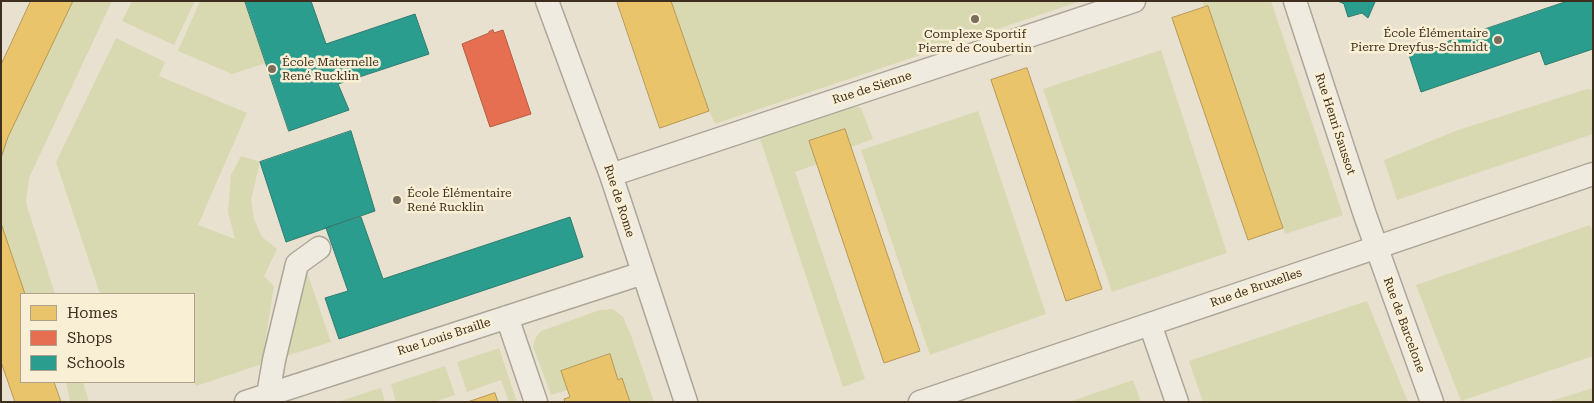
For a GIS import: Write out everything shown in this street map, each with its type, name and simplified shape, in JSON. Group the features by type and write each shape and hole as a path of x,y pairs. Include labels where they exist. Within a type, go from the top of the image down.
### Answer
{"street":[{"name":"Rue de Rome","path":"547,1 611,175 686,402"},
{"name":"Rue de Sienne","path":"611,175 1134,1"},
{"name":"Rue Henri Saussot","path":"1295,1 1376,247"},
{"name":"Rue de Bruxelles","path":"920,402 1593,174"},
{"name":"Rue de Barcelone","path":"1376,247 1432,402"},
{"path":"268,395 274,360 297,264 319,248"},
{"name":"Rue Louis Braille","path":"246,402 643,273"},
{"path":"507,317 536,402"},
{"path":"1150,324 1177,402"}],"green space":[{"path":"73,1 112,1 29,178 26,203 55,293 25,293 1,223 1,158 8,137"},
{"path":"132,1 195,1 174,45 122,21"},
{"path":"200,1 245,1 266,63 232,74 178,51"},
{"path":"671,1 1081,1 715,124"},
{"path":"1202,1 1271,1 1343,215 1285,234 1208,6 1204,7"},
{"path":"116,38 165,62 159,76 247,113 198,225 235,239 228,212 231,175 241,156 260,162 251,200 254,219 262,237 277,249 264,276 274,286 262,364 196,386 195,293 100,293 56,162"},
{"path":"1161,50 1227,253 1112,292 1043,89"},
{"path":"1587,89 1593,90 1593,134 1397,200 1384,160 1458,130"},
{"path":"852,105 861,108 873,139 851,147 845,129 809,141 817,164 795,172 865,379 843,387 759,136"},
{"path":"978,111 1046,314 930,355 861,150"},
{"path":"1590,225 1593,231 1593,356 1461,401 1416,285"},
{"path":"306,269 331,342 283,357"},
{"path":"1367,301 1408,402 1203,402 1189,361"},
{"path":"613,309 623,317 654,402 630,402 622,378 618,380 609,354 561,371 568,390 551,395 533,346 536,337 541,331 600,310"},
{"path":"499,348 517,402 509,402 501,380 467,392 457,362"},
{"path":"445,366 455,395 434,402 396,402 391,384"},
{"path":"1133,380 1141,402 1069,402"},
{"path":"66,383 83,383 89,402 70,402"},
{"path":"380,388 385,402 338,402"},
{"path":"1593,388 1593,402 1548,402"}],"building: Homes":[{"path":"31,1 73,1 8,137 1,158 1,65"},
{"path":"617,1 671,1 709,111 660,128"},
{"path":"1208,6 1283,228 1248,240 1172,18"},
{"path":"1027,68 1102,289 1066,301 991,80"},
{"path":"845,129 920,351 884,363 809,141"},
{"path":"1,223 25,293 20,293 20,383 54,383 61,402 15,402 1,362"},
{"path":"610,354 618,380 622,378 630,402 565,402 564,399 570,397 561,371"},
{"path":"495,393 498,402 468,402"}],"building: Shops":[{"path":"493,30 494,33 503,30 531,114 490,127 462,44"}],"building: Schools":[{"path":"245,1 311,1 326,44 415,14 429,54 338,84 349,110 289,131"},
{"path":"1338,1 1375,2 1368,18 1362,13 1348,17 1344,4"},
{"name":"École Élémentaire Pierre Dreyfus-Schmidt","path":"1568,1 1593,1 1593,49 1545,65 1540,51 1421,92 1409,55"},
{"path":"351,131 375,211 286,242 260,162"},
{"path":"361,217 383,279 570,217 583,257 339,339 325,298 348,291 326,228"}],"place":[{"name":"Complexe Sportif Pierre de Coubertin","path":"975,19"},
{"name":"École Élémentaire Pierre Dreyfus-Schmidt","path":"1498,40"},
{"name":"École Maternelle René Rucklin","path":"272,69"},
{"name":"École Élémentaire René Rucklin","path":"397,200"}]}
